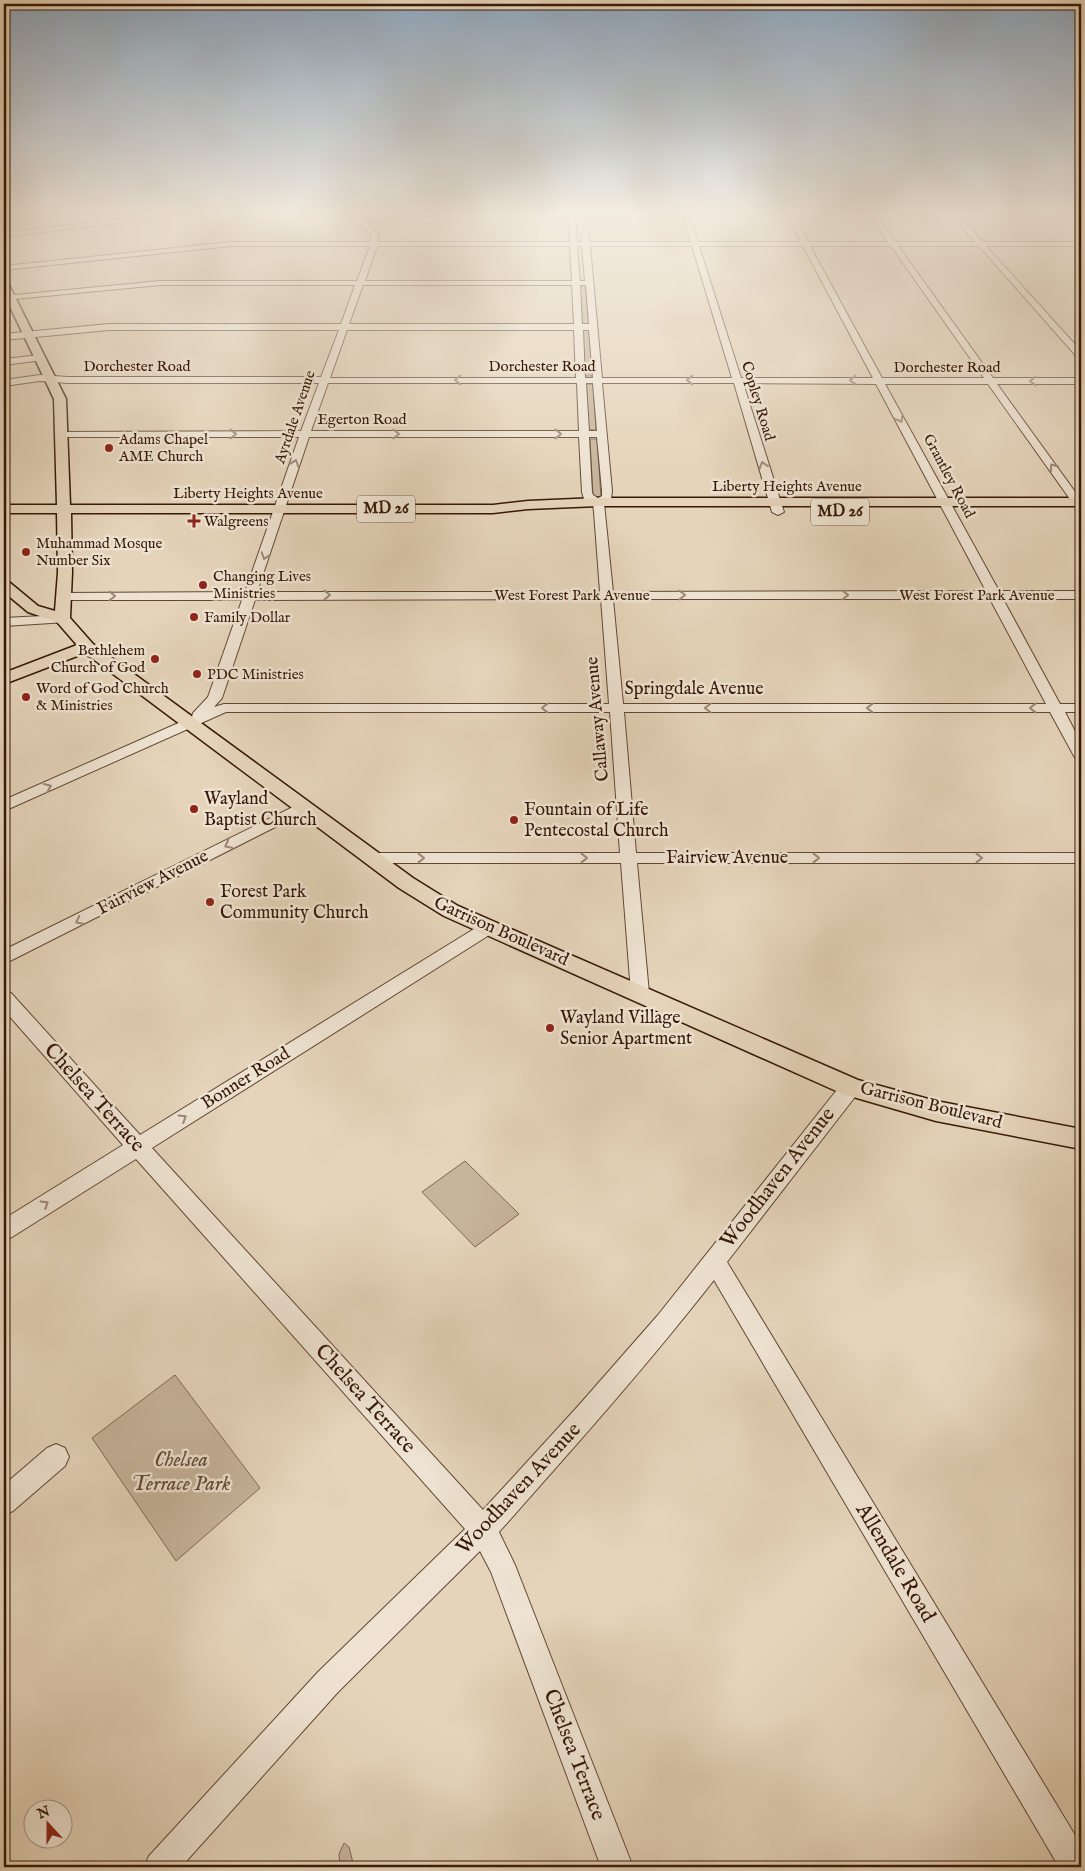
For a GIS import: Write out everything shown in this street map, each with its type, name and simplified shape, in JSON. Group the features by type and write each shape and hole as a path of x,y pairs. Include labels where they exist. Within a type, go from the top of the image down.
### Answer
{"main road":[{"path":"4,585 33,609 62,619 65,572 61,406 29,334 7,298"},
{"name":"Liberty Heights Avenue","path":"4,509 493,509 510,512 599,507 1080,506"},
{"name":"Garrison Boulevard","path":"62,619 87,647 427,898 488,928 851,1086 891,1100 922,1108 1081,1139"},
{"path":"4,679 87,647"}],"street":[{"name":"Ayrdale Avenue","path":"191,724 215,698 305,434 354,298"},
{"name":"Callaway Avenue","path":"577,298 587,492 588,497 599,507"},
{"name":"Callaway Avenue","path":"590,298 607,492 599,507 640,993"},
{"name":"Copley Road","path":"712,298 776,507"},
{"name":"Grantley Road","path":"835,298 1081,756"},
{"path":"932,298 1080,506"},
{"path":"1029,298 1081,356"},
{"path":"4,337 109,327 592,327"},
{"path":"4,362 40,358"},
{"name":"Dorchester Road","path":"4,382 50,378 1081,381"},
{"name":"Egerton Road","path":"62,434 601,434"},
{"name":"West Forest Park Avenue","path":"64,596 1081,595"},
{"path":"4,622 62,619"},
{"name":"Springdale Avenue","path":"4,806 224,708 1081,708"},
{"name":"Fairview Avenue","path":"4,958 303,807"},
{"name":"Fairview Avenue","path":"373,858 1081,858"},
{"name":"Bonner Road","path":"4,1230 488,928"},
{"name":"Chelsea Terrace","path":"4,998 483,1530 502,1565 617,1867"},
{"name":"Woodhaven Avenue","path":"160,1867 328,1682 483,1530 588,1414 666,1323 851,1086"},
{"name":"Allendale Road","path":"714,1260 1077,1867"},
{"path":"4,1502 56,1457"}],"green space":[{"path":"580,298 586,298 589,324 582,324"},
{"path":"581,330 589,330 593,376 585,376"},
{"path":"585,384 593,384 596,430 589,430"},
{"path":"590,439 597,439 601,497 593,497"},
{"path":"465,1161 519,1214 475,1247 422,1192"},
{"name":"Chelsea Terrace Park","path":"175,1375 260,1488 176,1561 92,1438"},
{"path":"344,1843 349,1847 354,1867 340,1867 339,1854"}],"place":[{"name":"Adams Chapel AME Church","path":"109,448"},
{"name":"Walgreens","path":"194,521"},
{"name":"Muhammad Mosque Number Six","path":"26,552"},
{"name":"Changing Lives Ministries","path":"203,585"},
{"name":"Family Dollar","path":"194,617"},
{"name":"Bethlehem Church of God","path":"155,659"},
{"name":"PDC Ministries","path":"197,674"},
{"name":"Word of God Church & Ministries","path":"26,697"},
{"name":"Wayland Baptist Church","path":"194,809"},
{"name":"Fountain of Life Pentecostal Church","path":"514,820"},
{"name":"Forest Park Community Church","path":"210,902"},
{"name":"Wayland Village Senior Apartment","path":"550,1028"}]}
